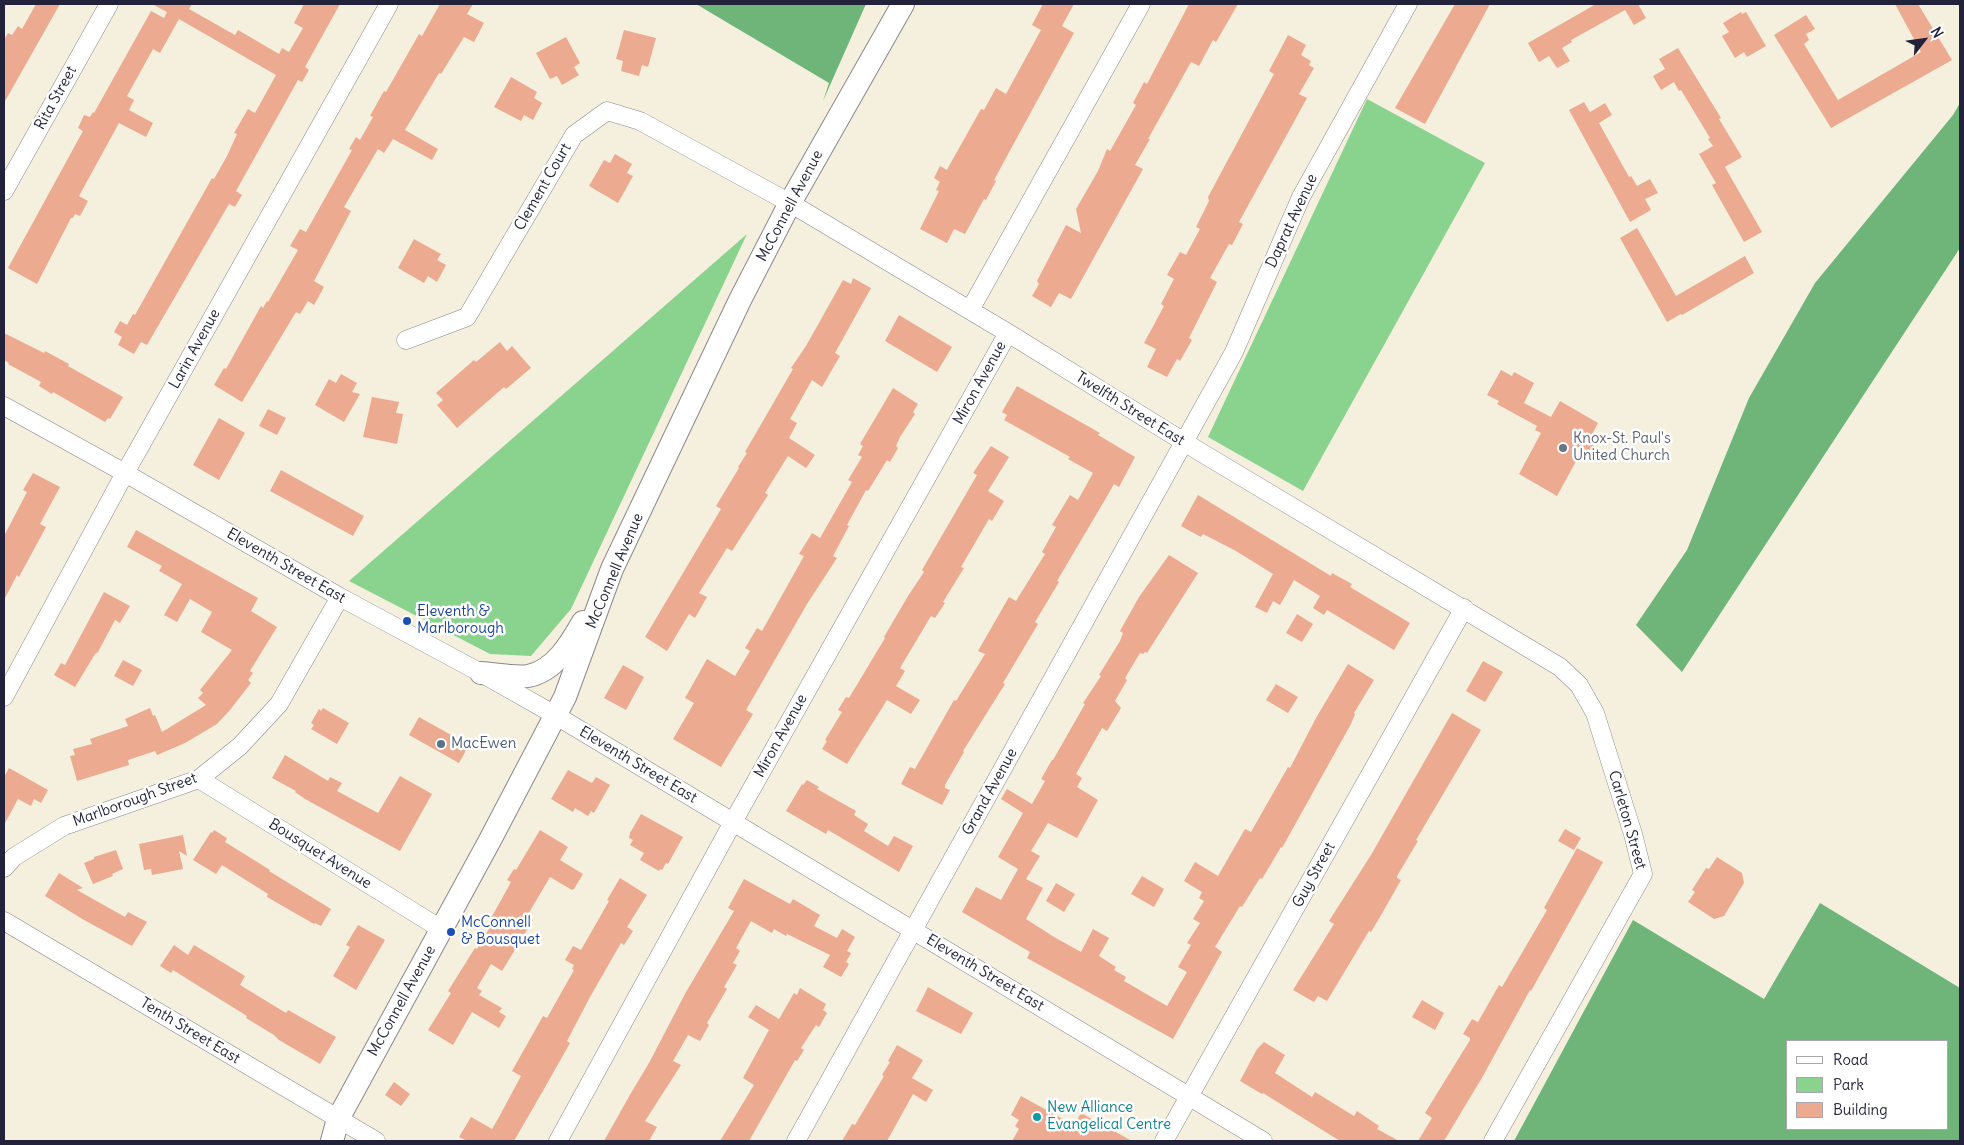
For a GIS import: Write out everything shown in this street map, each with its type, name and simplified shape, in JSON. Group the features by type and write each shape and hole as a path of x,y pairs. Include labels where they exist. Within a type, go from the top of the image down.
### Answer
{"main road":[{"name":"McConnell Avenue","path":"332,1141 338,1118 565,697 612,569 736,309 790,203 904,4"},
{"path":"481,673 529,676 549,667 570,644 612,569"}],"street":[{"name":"Rita Street","path":"4,191 109,4"},
{"name":"Larin Avenue","path":"4,697 125,473 389,4"},
{"path":"970,310 1141,4"},
{"name":"Daprat Avenue","path":"1184,442 1234,352 1301,196 1408,4"},
{"name":"Clement Court","path":"406,340 467,317 574,135 607,111 640,121 790,203"},
{"name":"Twelfth Street East","path":"790,203 1008,333 1184,442 1468,611"},
{"name":"Miron Avenue","path":"558,1141 1008,333"},
{"name":"Eleventh Street East","path":"4,406 125,473 340,597 555,715 1262,1141"},
{"name":"Grand Avenue","path":"796,1141 1184,442"},
{"name":"Marlborough Street","path":"4,868 14,857 64,826 199,779 240,746 279,704 340,597"},
{"name":"Guy Street","path":"1164,1141 1468,611"},
{"name":"Carleton Street","path":"1468,611 1560,667 1583,691 1595,713 1633,834 1643,874 1493,1141"},
{"name":"Bousquet Avenue","path":"199,779 441,929"},
{"name":"Tenth Street East","path":"4,921 376,1141"}],"green space":[{"path":"696,4 866,4 823,101 829,83"},
{"path":"1367,99 1485,163 1303,491 1208,437"},
{"path":"1960,103 1960,248 1682,672 1636,625 1687,550 1749,398 1815,283 1953,115"},
{"path":"747,234 571,609 531,656 490,654 349,581"},
{"path":"1820,903 1960,988 1960,1141 1514,1141 1633,920 1764,999"}],"building":[{"path":"36,4 60,4 4,103 4,40 8,33 12,35 18,26 22,29"},
{"path":"152,4 192,4 189,9 235,35 238,30 279,54 282,48 289,52 303,28 294,23 304,4 340,4 305,67 309,70 302,82 298,80 236,191 242,195 235,207 229,204 147,345 141,342 134,354 118,345 122,337 114,332 120,321 127,325 133,314 135,315 212,178 214,179 227,156 237,134 234,133 248,109 255,113 276,75 179,19 160,53 153,49 127,96 134,100 129,110 153,123 146,137 119,123 79,196 88,201 80,216 75,214 71,218 37,284 8,268 83,131 78,128 84,115 90,117 94,113 151,11 164,18 167,12"},
{"path":"440,4 473,4 467,14 484,23 474,42 464,37 441,74 439,73 405,130 438,149 432,160 393,139 384,153 378,149 344,207 351,211 314,281 324,287 314,305 308,301 300,314 296,312 242,402 214,385 224,368 226,369 261,306 263,308 268,302 298,250 290,246 300,229 306,232 352,150 349,149 356,137 360,140 373,117 370,116 384,91 386,92 419,34 422,36"},
{"path":"1043,4 1074,4 1062,26 1074,33 994,180 996,181 986,200 984,199 965,234 954,229 947,243 920,229 939,191 936,190 940,182 934,178 940,166 947,170 981,109 984,110 996,88 1006,94 1041,30 1032,25"},
{"path":"1189,4 1238,4 1216,42 1213,40 1199,66 1191,62 1135,165 1143,169 1071,299 1059,293 1051,307 1032,296 1039,284 1037,281 1066,225 1081,233 1076,209 1098,171 1107,149 1110,151 1136,105 1133,103 1144,82 1147,84"},
{"path":"1455,4 1490,4 1425,124 1395,108"},
{"path":"1596,4 1638,4 1646,18 1634,25 1625,10 1571,40 1572,42 1562,48 1570,61 1557,68 1549,56 1539,62 1528,43"},
{"path":"1895,4 1918,4 1952,60 1831,128 1774,35 1806,15 1815,29 1806,34 1809,40 1804,44 1838,100 1921,52"},
{"path":"1741,12 1742,14 1746,12 1766,46 1747,57 1744,52 1735,58 1722,36 1729,32 1723,23"},
{"path":"624,30 656,38 648,67 642,65 639,76 621,71 623,61 616,59"},
{"path":"1288,35 1306,45 1301,55 1311,61 1309,65 1314,68 1299,94 1307,98 1239,222 1243,224 1232,245 1229,244 1210,278 1217,282 1189,338 1192,340 1180,361 1177,359 1167,377 1147,367 1156,349 1144,343 1164,306 1161,304 1174,279 1167,275 1180,252 1186,255 1200,229 1196,227 1209,201 1208,197 1274,74 1269,71"},
{"path":"566,37 580,63 574,67 579,75 562,85 557,76 550,79 536,53"},
{"path":"1678,48 1721,118 1719,119 1742,157 1725,167 1762,232 1744,242 1712,185 1716,183 1699,154 1713,146 1708,139 1710,138 1681,90 1679,91 1674,82 1661,90 1653,76 1665,69 1659,59"},
{"path":"511,77 537,92 534,98 542,103 533,120 524,115 521,121 494,107"},
{"path":"1584,102 1590,112 1605,103 1612,115 1599,123 1629,177 1631,176 1637,186 1650,179 1658,193 1645,199 1651,210 1630,222 1569,110"},
{"path":"615,154 632,164 627,173 633,176 618,203 589,186 604,160 610,163"},
{"path":"1637,228 1676,296 1745,256 1754,273 1667,322 1620,238"},
{"path":"414,239 441,254 437,260 446,265 437,282 428,276 424,283 398,268"},
{"path":"853,278 871,288 835,353 840,356 822,387 812,380 790,419 797,423 789,438 815,455 806,468 788,456 765,493 768,495 732,551 727,548 699,593 707,597 695,618 689,614 667,651 645,637 721,509 716,506 793,369 791,368 806,346 843,280 851,284"},
{"path":"899,315 952,347 937,372 885,341"},
{"path":"4,333 44,353 45,351 123,397 110,419 108,418 105,422 53,392 52,394 39,386 41,382 8,364 4,360"},
{"path":"500,342 507,351 512,346 531,368 506,389 504,387 457,428 437,405 443,400 436,393 474,360 476,362"},
{"name":"Knox-St. Paul's United Church","path":"1501,370 1512,376 1514,372 1534,383 1524,403 1551,417 1560,401 1598,423 1590,438 1596,442 1587,458 1580,454 1557,496 1519,474 1541,433 1535,430 1537,426 1497,404 1499,401 1487,395"},
{"path":"341,374 357,383 352,392 360,394 344,422 315,405 329,379 336,383"},
{"path":"1017,386 1100,433 1098,435 1135,457 1119,487 1114,484 1057,581 1059,582 1035,622 1038,624 945,785 945,788 950,790 942,805 901,784 910,767 915,769 954,700 956,701 985,654 978,651 1009,597 1016,601 1045,554 1042,552 1056,527 1052,525 1070,495 1078,500 1093,473 1068,459 1070,457 1004,420 1007,415 1002,412"},
{"path":"893,388 918,404 913,412 915,414 900,437 896,446 898,448 890,462 887,460 868,491 866,490 833,556 837,558 807,604 746,710 753,714 721,767 673,739 694,703 685,698 707,659 735,676 750,651 745,648 757,628 762,631 804,556 799,554 812,533 820,538 852,482 848,480 862,457 858,455 863,446 860,444"},
{"path":"372,397 399,402 396,413 403,414 397,444 363,437"},
{"path":"268,409 286,418 277,435 259,426"},
{"path":"219,418 245,433 219,480 193,465"},
{"path":"991,446 1009,457 988,491 1004,501 992,521 989,519 961,567 964,568 943,602 945,603 935,618 931,616 900,668 905,671 896,686 920,700 911,714 887,700 847,764 822,749 827,741 825,740 842,712 838,710 846,697 849,698 924,572 922,570 977,475 973,473"},
{"path":"281,470 364,516 353,536 270,491"},
{"path":"33,473 60,487 40,524 46,527 19,577 17,575 4,600 4,536 27,492 23,490"},
{"path":"1198,495 1331,576 1332,573 1352,584 1350,587 1410,623 1394,650 1327,610 1324,615 1313,608 1320,596 1294,580 1280,605 1273,601 1267,613 1255,607 1273,574 1236,551 1203,534 1201,537 1181,526"},
{"path":"136,530 258,598 251,611 277,627 250,671 253,673 248,680 251,683 217,724 185,743 157,755 155,751 128,760 129,765 77,781 70,756 75,755 73,749 92,744 90,739 128,726 125,719 150,708 162,732 206,705 198,698 203,693 200,690 232,650 201,632 212,612 190,599 177,622 164,615 182,584 159,571 162,566 127,547"},
{"path":"1169,555 1198,573 1147,653 1140,653 1125,678 1127,680 1115,701 1121,708 1107,731 1102,728 1076,774 1082,778 1077,787 1098,800 1077,838 1048,823 1031,851 1040,856 1026,879 1043,888 1026,919 1081,952 1093,929 1109,938 1099,956 1116,967 1114,970 1126,977 1124,981 1167,1006 1187,972 1178,967 1191,945 1187,943 1200,923 1193,919 1204,901 1199,898 1202,892 1184,881 1195,862 1218,876 1245,829 1251,832 1288,767 1290,768 1316,718 1348,664 1374,680 1354,713 1351,724 1282,848 1242,907 1240,906 1215,947 1222,952 1173,1039 1027,958 1030,952 962,912 976,887 1001,900 1018,869 998,857 1023,813 1001,799 1007,789 1032,804 1045,781 1041,779 1120,641 1123,633 1120,631 1139,597"},
{"path":"104,592 130,606 120,623 115,620 98,652 75,687 54,675 61,663 65,665"},
{"path":"1297,614 1313,624 1302,642 1286,633"},
{"path":"123,660 142,670 133,686 114,676"},
{"path":"1483,661 1503,672 1485,702 1466,691"},
{"path":"623,665 644,677 626,710 604,698"},
{"path":"1276,684 1298,697 1288,713 1266,700"},
{"path":"323,708 349,723 337,744 311,729 314,725 311,723 319,709 321,711"},
{"path":"1452,713 1481,730 1416,840 1418,841 1397,876 1401,880 1371,932 1369,931 1327,1001 1318,996 1314,1002 1293,990 1334,924 1329,921 1371,855"},
{"path":"419,717 469,745 459,763 409,735"},
{"path":"285,755 328,781 330,777 342,783 337,791 378,813 400,776 432,794 400,851 305,799 296,791 272,778"},
{"path":"9,768 48,790 41,803 34,799 31,806 18,799 4,825 4,777"},
{"path":"568,770 592,783 596,777 610,785 594,813 591,811 588,816 575,808 573,812 551,799"},
{"path":"807,780 819,787 817,789 856,811 854,815 868,824 864,831 888,846 894,836 913,846 899,872 828,830 826,834 786,811 802,784"},
{"path":"641,814 683,837 668,864 666,863 662,870 660,869 659,871 640,860 644,853 630,845 633,840 629,838 630,833"},
{"path":"1565,829 1581,838 1574,850 1558,841"},
{"path":"214,830 227,838 225,842 331,909 321,926 314,924 267,897 268,894 222,865 216,874 193,860"},
{"path":"540,830 568,847 560,860 583,874 572,890 550,877 527,916 533,920 502,971 491,964 477,988 482,991 479,995 502,1008 499,1012 506,1016 499,1028 472,1012 453,1045 428,1030 451,993 448,991 493,922 490,920 511,882 507,880 514,869 516,870"},
{"path":"183,835 187,856 179,851 183,869 152,875 151,869 144,870 139,844"},
{"path":"1577,848 1603,862 1483,1076 1444,1141 1418,1141 1432,1118 1425,1113 1470,1040 1470,1038 1463,1034 1472,1019 1478,1022 1499,985 1502,987 1547,910 1544,908"},
{"path":"116,850 123,869 112,874 113,876 93,884 84,863 94,859 94,857"},
{"path":"1717,857 1742,873 1744,883 1724,916 1714,919 1688,902 1695,892 1692,890 1706,868 1709,869"},
{"path":"59,873 83,888 77,890 125,917 128,912 147,922 132,946 45,896"},
{"path":"1142,876 1164,889 1154,907 1131,894"},
{"path":"620,878 647,895 627,927 633,931 624,945 621,943 590,997 567,1041 570,1043 514,1141 467,1141 459,1137 471,1117 492,1129 521,1076 512,1071 543,1016 547,1018 574,970 572,969 574,965 565,960 573,946 581,950"},
{"path":"744,879 790,904 793,899 820,915 814,926 837,938 842,929 855,937 847,951 851,953 846,962 849,964 841,977 823,967 830,955 774,929 772,933 751,921 736,948 740,951 733,963 737,965 724,987 727,989 707,1023 709,1025 700,1041 688,1035 673,1061 681,1065 645,1121 657,1127 649,1141 604,1141 649,1063 686,992 734,911 728,908"},
{"path":"1056,883 1075,894 1064,912 1046,901"},
{"path":"358,925 385,940 356,990 333,976 350,947 346,945"},
{"path":"174,945 188,955 194,945 245,976 240,985 286,1013 288,1010 336,1037 320,1064 279,1040 246,1018 247,1016 173,970 171,973 160,966"},
{"path":"928,987 973,1013 961,1034 916,1011"},
{"path":"800,988 826,1004 823,1010 827,1013 819,1027 816,1025 801,1048 804,1050 797,1061 795,1060 749,1141 720,1141 754,1085 743,1078 769,1030 748,1017 756,1005 779,1019 794,993 797,995"},
{"path":"1422,1000 1444,1013 1435,1030 1412,1017"},
{"path":"1264,1042 1285,1055 1275,1073 1312,1097 1315,1092 1354,1116 1357,1111 1379,1126 1377,1129 1399,1141 1340,1141 1263,1093 1240,1081 1257,1049"},
{"path":"897,1045 923,1060 912,1078 933,1090 926,1102 913,1094 887,1141 842,1141 852,1124 855,1125 884,1076 882,1075"},
{"path":"394,1082 410,1094 401,1106 385,1095"},
{"name":"New Alliance Evangelical Centre","path":"1021,1096 1074,1125 1081,1113 1132,1141 1012,1141 1019,1129 1015,1126 1019,1120 1011,1115"}],"place":[{"name":"Knox-St. Paul's United Church","path":"1563,448"},
{"name":"Eleventh & Marlborough","path":"407,621"},
{"name":"MacEwen","path":"441,744"},
{"name":"McConnell & Bousquet","path":"451,932"},
{"name":"New Alliance Evangelical Centre","path":"1037,1117"}]}
